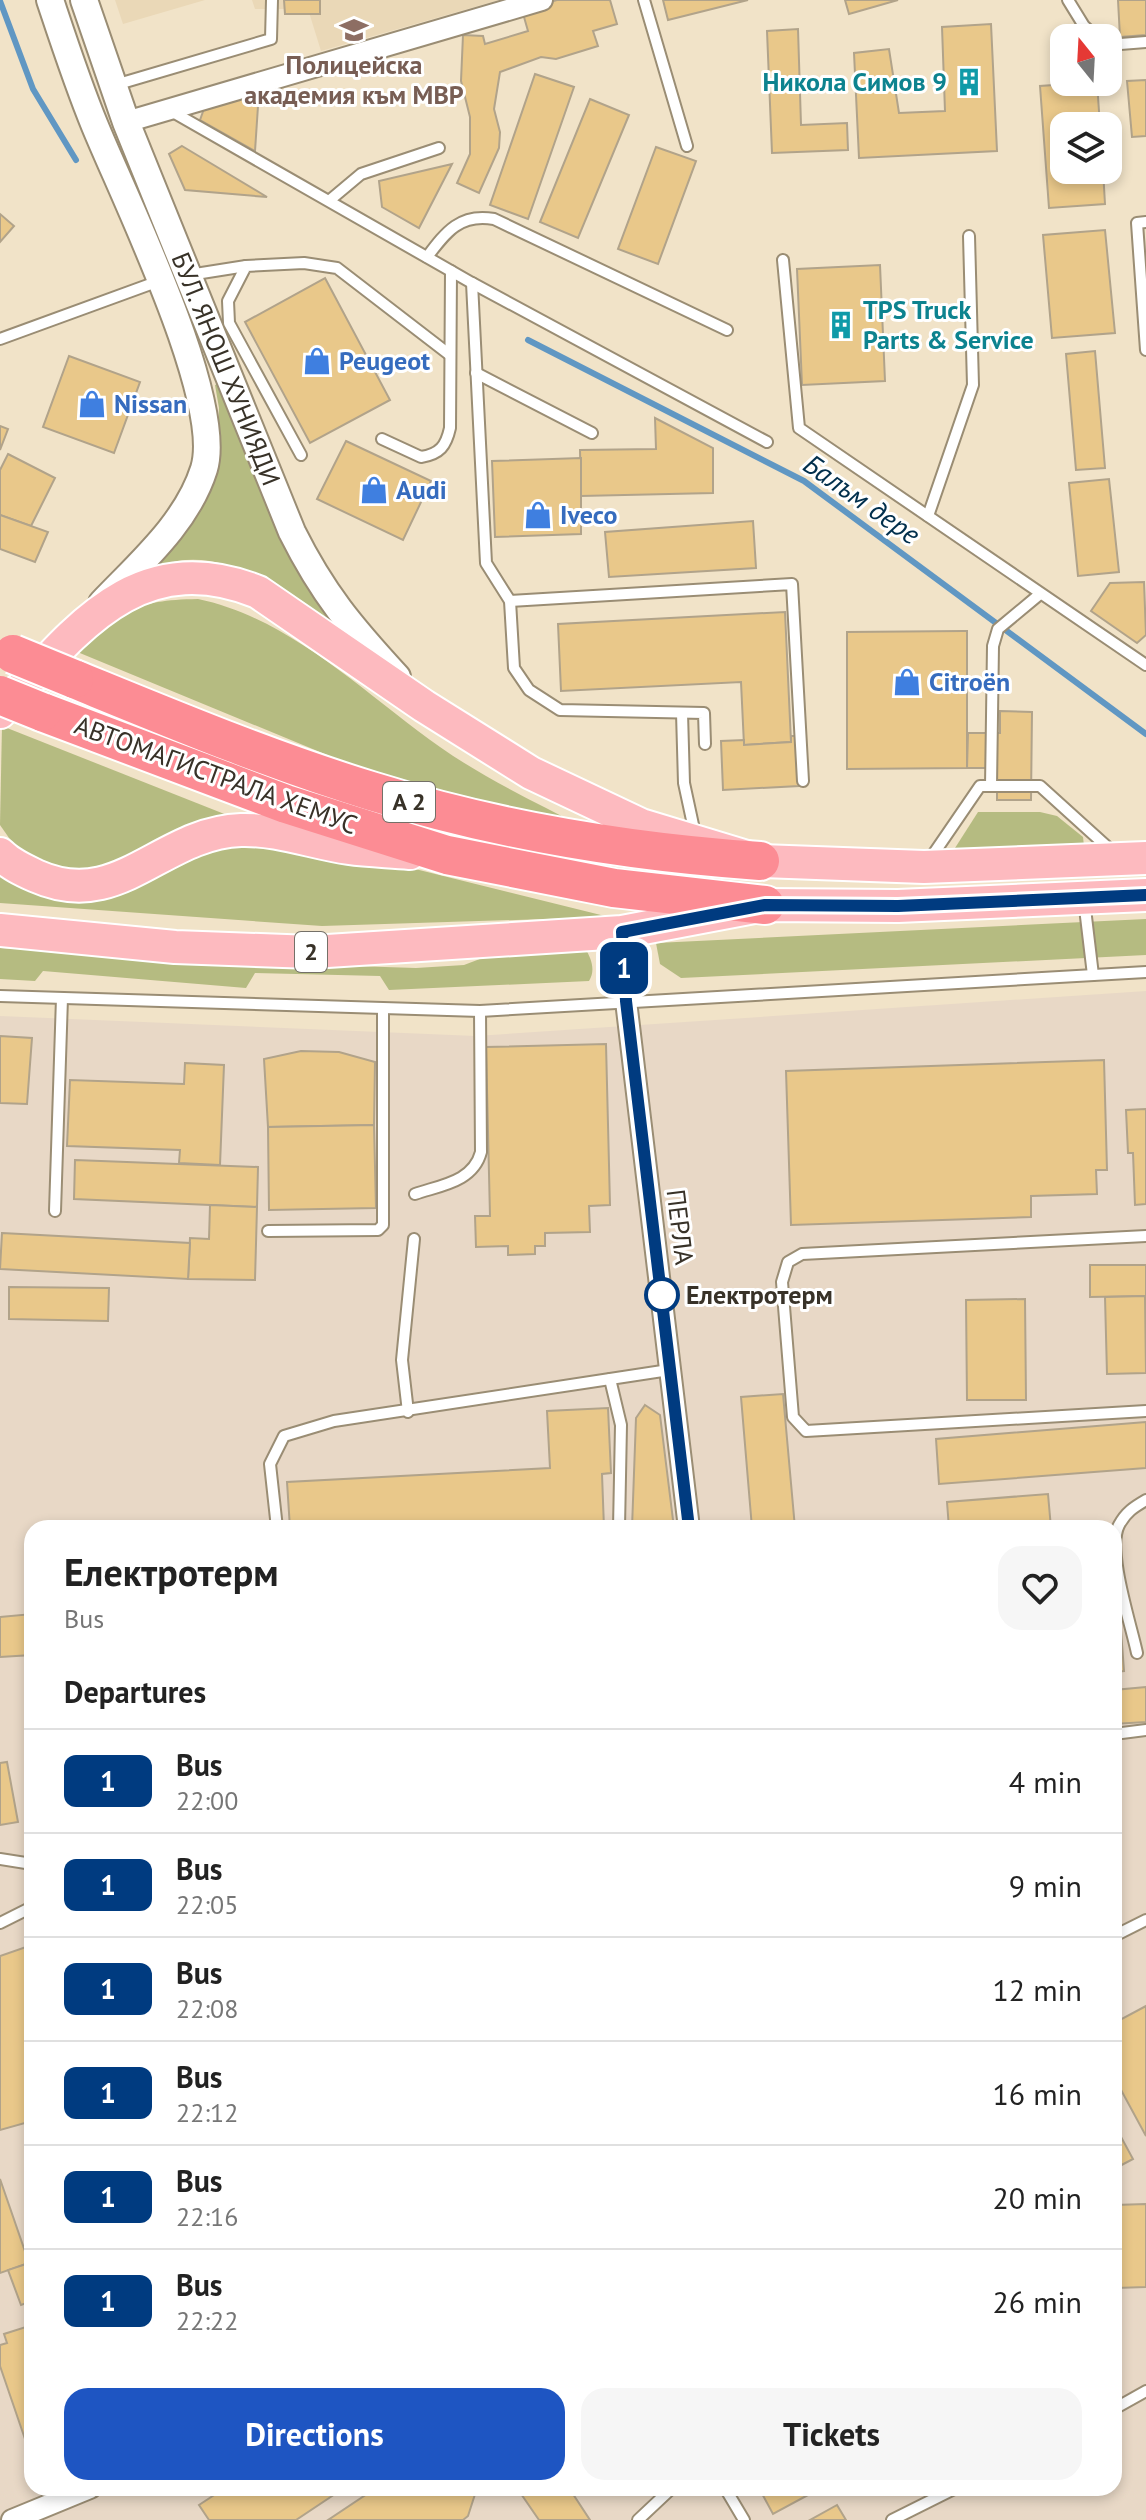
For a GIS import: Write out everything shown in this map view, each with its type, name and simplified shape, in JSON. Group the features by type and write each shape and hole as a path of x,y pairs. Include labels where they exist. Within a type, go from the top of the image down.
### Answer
{"highway":[{"name":"АВТОМАГИСТРАЛА ХЕМУС","path":"6,652 296,766 442,811 673,855 760,861"},
{"name":"АВТОМАГИСТРАЛА ХЕМУС","path":"0,695 286,804 447,855 614,888 765,905"}],"main road":[{"path":"0,712 90,616 130,593 156,584 206,577 229,581 258,592 424,706 531,773 641,825 760,861 924,867 1134,859"},
{"path":"0,854 26,872 72,887 115,881 177,846 200,837 231,831 260,830 349,848 447,855"},
{"path":"765,905 898,906 1146,895"},
{"name":"2","path":"0,930 175,947 312,952 622,932 765,905"}],"street":[{"name":"БУЛ. ЯНОШ ХУНИЯДИ","path":"50,0 95,126 159,281 202,398 208,437 205,467 190,503 158,545 90,616"},
{"name":"БУЛ. ЯНОШ ХУНИЯДИ","path":"84,0 126,122 275,493 312,573 342,618 424,706"},
{"path":"126,122 542,0"},
{"name":"ПЕРЛА","path":"622,932 626,1001 688,1520"},
{"path":"12,2520 70,2496"}],"lane":[{"path":"112,86 271,39 272,0"},
{"path":"644,0 687,146"},
{"path":"1068,0 1083,24"},
{"path":"1122,44 1146,42"},
{"path":"168,109 472,283 767,442"},
{"path":"330,200 361,174 439,148"},
{"path":"427,257 446,230 459,221 478,216 494,219 727,330"},
{"path":"1146,222 1137,223 1146,350"},
{"path":"928,516 973,385 969,236"},
{"path":"783,260 799,428 1146,665"},
{"path":"189,275 246,266 304,263 337,268 450,355"},
{"path":"246,266 228,301 229,323 301,455"},
{"path":"382,439 421,457 441,450 450,428 451,271"},
{"path":"0,339 159,281"},
{"path":"472,283 486,563 510,601 514,668 529,690 560,710 704,713 705,744"},
{"path":"476,373 592,433"},
{"path":"510,601 792,584 803,781"},
{"path":"991,786 993,646 998,629 1040,594"},
{"path":"682,713 684,783 697,840"},
{"path":"924,867 980,786 1040,786 1134,859"},
{"path":"1083,898 1093,975"},
{"path":"0,996 480,1011 1146,972"},
{"path":"55,1211 62,998"},
{"path":"268,1231 378,1230 383,1225 383,1010"},
{"path":"415,1194 467,1176 477,1166 481,1152 480,1011"},
{"path":"1146,1236 802,1254 788,1262 782,1282 793,1417 806,1431 1146,1411"},
{"path":"408,1412 402,1360 414,1239"},
{"path":"276,1520 270,1464 284,1436 313,1425 669,1370"},
{"path":"610,1379 621,1425 619,1520"},
{"path":"1122,1521 1130,1509 1146,1500"},
{"path":"1122,1588 1137,1653"},
{"path":"1122,1733 1146,1730"},
{"path":"0,1859 24,1863"},
{"path":"0,1923 24,1911"},
{"path":"1122,1932 1146,1920"},
{"path":"1122,2404 1146,2391"},
{"path":"638,2520 664,2496"},
{"path":"730,2496 744,2520"},
{"path":"892,2520 940,2496"}],"shaded area":[{"name":"Полицейска академия към МВР","path":"115,0 205,0 123,24"},
{"name":"Полицейска академия към МВР","path":"252,0 499,0 321,51 308,9 255,9"},
{"path":"1146,991 1146,2520 0,2520 0,1016 476,1036"}],"green space":[{"path":"220,383 289,553 314,598 356,651 274,588 227,565 202,560 177,561 140,571 216,465 219,408 215,385"},
{"path":"198,599 232,609 295,640 457,758 583,827 378,776 75,651 130,611 158,602"},
{"path":"2,726 232,817 149,852 73,876 33,859 14,845 0,825"},
{"path":"978,812 1040,812 1057,816 1083,837 1084,846 968,853 955,848"},
{"path":"234,840 403,866 609,917 322,926 0,903 0,865 87,900 118,896 165,868"},
{"path":"1146,919 1146,955 681,978 660,964 656,943"},
{"path":"0,948 258,963 416,968 464,965 493,954 585,948 592,968 589,981 389,990 380,976 255,973 246,988 43,971 35,981 0,979"}],"building":[{"path":"284,0 320,0 320,14 285,14"},
{"path":"557,0 610,0 617,24 593,31 598,46 556,59 541,57 500,72 494,109 500,132 499,148 479,193 457,183 470,154 470,117 461,81 463,35 483,36 485,44 528,31 522,10"},
{"path":"663,0 748,0 668,20"},
{"path":"845,0 898,0 849,14"},
{"path":"1118,0 1146,0 1146,35 1122,37 1122,24 1119,24"},
{"name":"Никола Симов 9","path":"991,24 997,151 859,158 854,53 889,49 899,113 945,111 942,27"},
{"path":"798,29 801,125 847,123 848,150 772,153 767,31"},
{"path":"535,74 574,87 528,219 490,205"},
{"path":"1146,80 1146,136 1132,137 1127,81"},
{"path":"1050,85 1050,96 1098,96 1099,112 1050,112 1050,184 1104,184 1105,204 1049,208 1040,86"},
{"path":"259,91 255,151 200,120 205,106"},
{"path":"590,99 629,115 578,238 540,222"},
{"path":"182,146 267,197 185,190 169,154"},
{"path":"656,147 696,161 658,264 618,249"},
{"path":"452,164 419,228 382,207 379,181"},
{"path":"0,214 14,226 0,242"},
{"path":"1105,230 1115,333 1052,338 1043,235"},
{"name":"TPS Truck Parts & Service","path":"880,265 885,381 802,385 797,269"},
{"name":"Peugeot","path":"325,278 390,400 310,443 245,322"},
{"path":"1095,351 1105,468 1076,470 1066,354"},
{"name":"Nissan","path":"69,356 140,382 114,453 43,427"},
{"path":"655,418 713,448 713,493 581,496 580,450 656,449"},
{"path":"0,426 8,429 0,450"},
{"name":"Audi","path":"346,441 431,481 403,540 317,499"},
{"path":"8,454 55,478 31,526 0,515 0,470"},
{"name":"Iveco","path":"581,458 581,534 495,537 492,461"},
{"path":"1109,479 1119,572 1078,576 1069,483"},
{"path":"0,515 48,532 35,562 0,549"},
{"path":"753,521 756,568 609,577 605,532"},
{"path":"1144,582 1146,635 1137,643 1091,611 1110,583"},
{"path":"785,612 791,742 744,745 741,682 561,691 558,624"},
{"name":"Citroën","path":"967,631 967,768 847,769 847,632"},
{"path":"1000,711 1032,712 1031,800 997,800 997,768 967,768 968,733 1000,733"},
{"path":"791,736 796,736 799,786 723,790 721,741 744,740 744,745 791,742"},
{"path":"0,1036 32,1038 27,1104 0,1103"},
{"path":"606,1044 610,1205 589,1206 590,1232 545,1233 545,1246 535,1246 535,1254 508,1255 508,1246 476,1247 475,1216 490,1216 486,1047"},
{"path":"301,1051 339,1052 375,1062 374,1125 268,1127 264,1059"},
{"path":"1104,1060 1107,1170 1096,1170 1097,1194 1031,1196 1031,1217 791,1225 786,1071"},
{"path":"185,1063 224,1065 220,1165 179,1163 180,1150 67,1146 70,1080 184,1084"},
{"path":"1146,1109 1146,1204 1135,1205 1133,1153 1128,1153 1126,1110"},
{"path":"374,1125 376,1208 269,1210 268,1127"},
{"path":"75,1160 258,1167 257,1207 74,1199"},
{"path":"210,1205 257,1207 255,1280 188,1279 190,1238 209,1239"},
{"path":"2,1233 190,1243 188,1279 0,1269"},
{"path":"1090,1265 1146,1265 1146,1296 1090,1297"},
{"path":"9,1287 109,1288 108,1321 9,1319"},
{"path":"1145,1296 1146,1373 1107,1374 1105,1297"},
{"path":"1025,1299 1026,1400 967,1400 966,1300"},
{"path":"783,1394 794,1520 751,1520 741,1397"},
{"path":"645,1405 660,1415 673,1520 632,1520 636,1418"},
{"path":"608,1408 611,1473 602,1474 604,1520 289,1520 287,1482 550,1468 547,1411"},
{"path":"1146,1422 1146,1468 939,1484 936,1439"},
{"path":"1048,1494 1050,1520 948,1520 947,1502"},
{"path":"24,1615 24,1656 0,1657 0,1617"},
{"path":"1146,1687 1146,1722 1122,1724 1122,1689"},
{"path":"7,1762 18,1822 0,1825 0,1763"},
{"path":"24,1948 24,2123 0,2130 0,1956"},
{"path":"1146,2006 1146,2136 1122,2092 1122,2019"},
{"path":"1122,2139 1133,2159 1122,2165"},
{"path":"0,2179 24,2249 24,2265 0,2273"},
{"path":"1146,2204 1146,2287 1122,2288 1122,2205"},
{"path":"24,2265 24,2304 21,2305 8,2270"},
{"path":"24,2328 24,2436 0,2366 0,2345 7,2343 4,2334"},
{"path":"213,2496 332,2496 296,2520 209,2520 199,2505"},
{"path":"364,2496 474,2496 468,2516 463,2520 328,2520"},
{"path":"522,2496 574,2496 590,2520 539,2520"},
{"path":"763,2496 806,2496 773,2514"},
{"path":"837,2505 846,2520 810,2520"}],"waterway":[{"name":"Балъм дере","path":"0,1 33,89 76,160"},
{"name":"Балъм дере","path":"528,340 804,481 1146,734"}],"bus line":[{"name":"1","path":"688,1520 626,1001 622,932 765,905 898,906 1146,895"}],"place":[{"name":"Полицейска академия към МВР","path":"354,30"},
{"name":"Никола Симов 9","path":"969,82"},
{"name":"TPS Truck Parts & Service","path":"841,325"},
{"name":"Peugeot","path":"317,361"},
{"name":"Nissan","path":"92,404"},
{"name":"Audi","path":"374,490"},
{"name":"Iveco","path":"538,515"},
{"name":"Citroën","path":"907,682"},
{"name":"Електротерм","path":"662,1295"}]}
